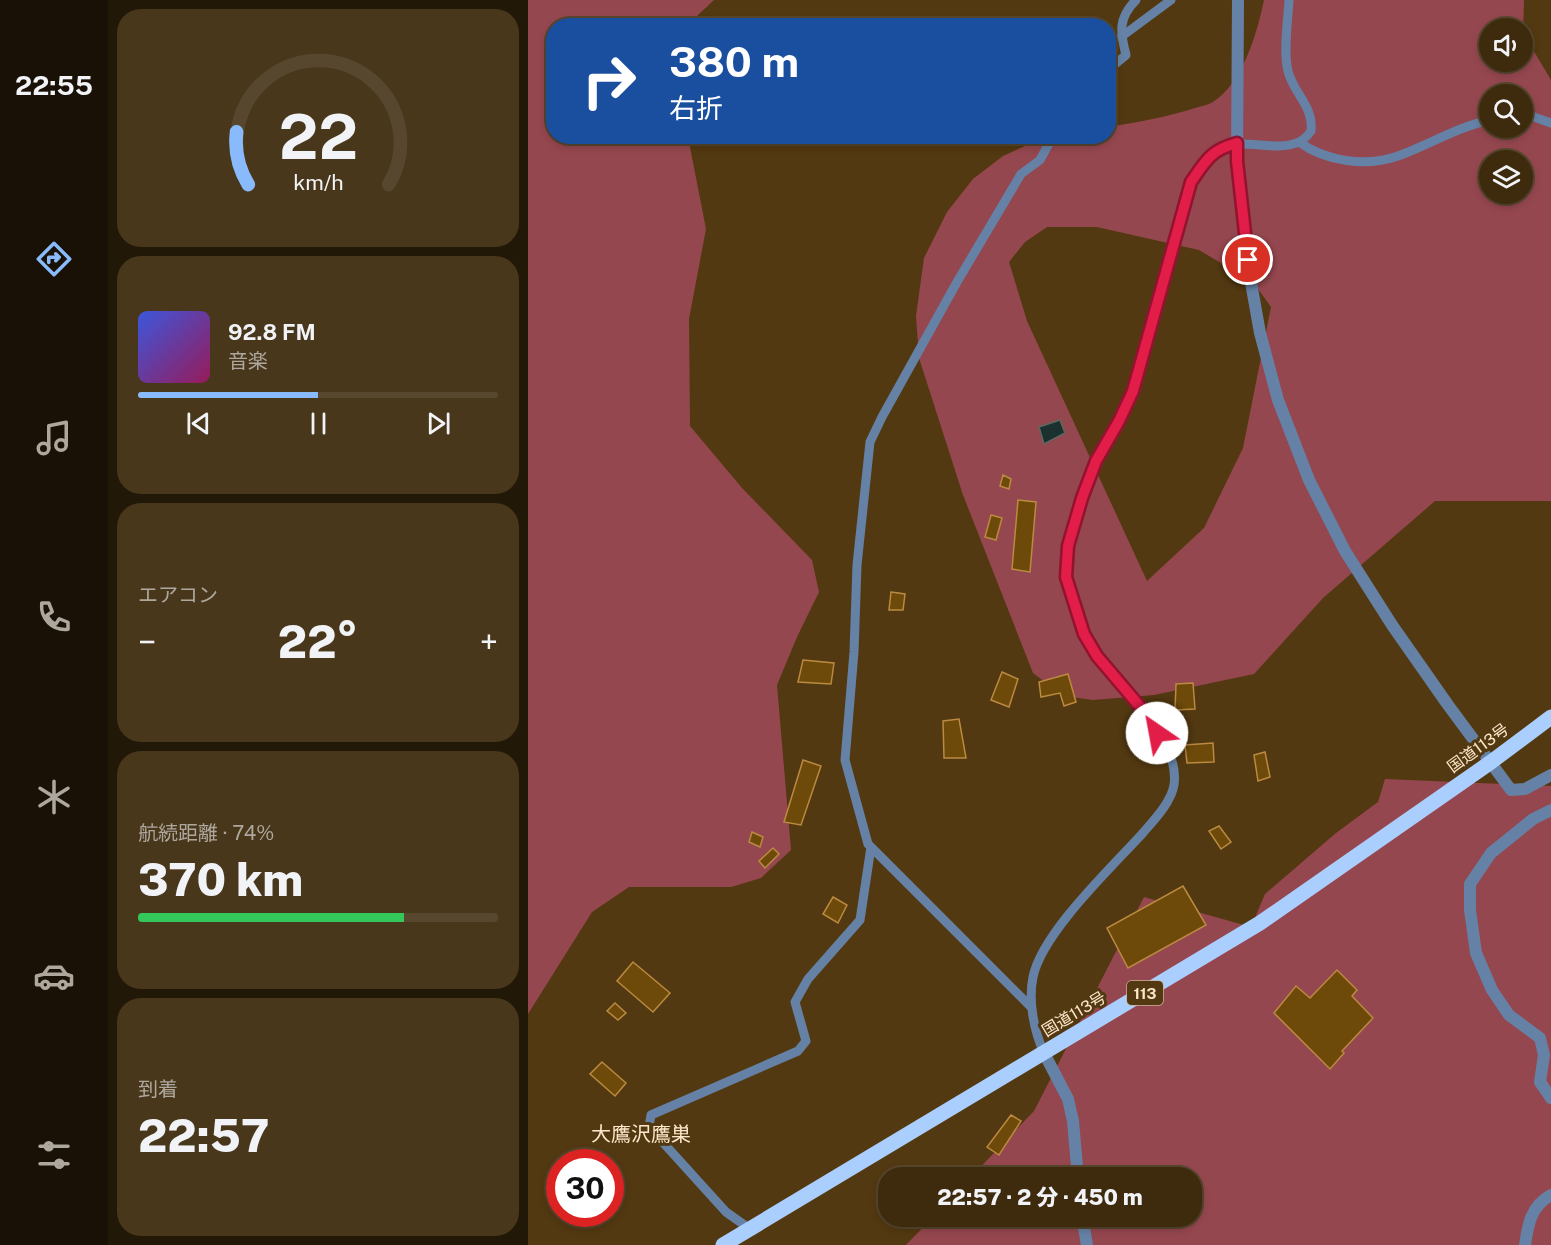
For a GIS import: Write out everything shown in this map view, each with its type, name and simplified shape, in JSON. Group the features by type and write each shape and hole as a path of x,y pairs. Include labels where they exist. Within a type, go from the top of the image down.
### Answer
{"highway":[{"name":"国道113号","path":"723,1245 1260,923 1491,762 1551,717"}],"street":[{"path":"1116,63 1126,55 1121,37 1122,18 1136,0"},
{"path":"1121,37 1171,0"},
{"path":"1238,0 1237,161 1244,225 1260,333 1278,400 1309,480 1345,551 1392,626 1511,790 1525,789 1551,775"},
{"path":"1077,1167 1073,1121 1068,1099 1038,1041 1032,1008 1033,976 1056,929 1151,823 1169,798 1174,785 1173,768 1167,750 1148,716 1097,656 1084,634 1066,577 1068,546 1089,477 1133,391 1191,182 1207,157 1221,147 1237,143 1279,145 1299,142 1308,135 1312,123 1308,106 1293,86 1287,69 1289,0"},
{"path":"1533,117 1551,123"},
{"path":"1299,142 1309,150 1331,158 1375,160 1396,157 1469,124 1479,122"},
{"path":"1032,1008 868,844 845,760 854,652 857,565 870,442 951,293 1021,174 1040,160 1049,144"},
{"path":"1551,810 1533,819 1491,853 1470,884 1470,910 1476,953 1492,990 1509,1015 1540,1038 1544,1055 1540,1082 1551,1098"},
{"path":"750,1229 726,1212 649,1127 651,1115 798,1052 806,1041 795,1002 808,979 860,920 871,847"},
{"path":"1525,1245 1529,1217 1545,1198 1551,1195"},
{"path":"1084,1227 1087,1245"}],"shaded area":[{"path":"528,0 714,0 696,18 546,18 546,144 689,144 706,229 689,319 690,426 742,488 812,560 819,592 777,685 791,850 761,878 731,887 629,887 592,912 528,1014"},
{"path":"1264,0 1524,0 1523,18 1479,18 1479,72 1533,72 1533,50 1551,80 1551,501 1435,501 1323,598 1254,674 1154,695 1093,700 1064,696 1033,673 963,495 919,358 916,316 924,258 947,212 973,179 1003,156 1030,144 1116,144 1116,126 1163,117 1213,102 1233,83 1247,56","holes":["1047,227 1097,227 1199,250 1253,282 1271,307 1243,448 1204,528 1147,581 1027,321 1009,262 1025,242"]},
{"path":"1385,779 1551,786 1551,1245 906,1245 923,1227 1202,1227 1202,1167 981,1167 1034,1111 1144,897 1251,927 1265,894 1336,833 1378,802"}],"water":[{"path":"1060,420 1065,433 1044,444 1039,427"}],"building":[{"path":"1003,475 1011,479 1009,489 1000,486"},
{"path":"1018,500 1036,502 1030,572 1012,569"},
{"path":"991,515 1002,518 996,540 985,537"},
{"path":"891,592 905,594 903,610 889,610"},
{"path":"803,660 834,663 831,684 798,682"},
{"path":"1002,672 1018,679 1009,707 991,700"},
{"path":"1068,674 1076,702 1064,706 1060,693 1041,697 1039,682"},
{"path":"1193,683 1195,709 1175,710 1176,684"},
{"path":"959,719 966,758 944,758 943,721"},
{"path":"1213,743 1214,762 1187,763 1185,745"},
{"path":"1265,752 1270,777 1258,781 1254,755"},
{"path":"803,760 821,766 801,825 784,822"},
{"path":"1219,826 1231,842 1221,849 1209,831"},
{"path":"752,832 763,837 760,847 749,842"},
{"path":"773,848 779,854 765,868 759,861"},
{"path":"1183,886 1206,925 1128,968 1107,928"},
{"path":"833,897 847,905 838,923 823,914"},
{"path":"633,962 670,993 653,1012 617,981"},
{"path":"1337,970 1357,990 1352,996 1373,1018 1342,1051 1344,1053 1330,1069 1274,1013 1296,986 1310,998"},
{"path":"615,1003 626,1013 618,1020 607,1011"},
{"path":"602,1062 626,1083 615,1096 590,1074"},
{"path":"1011,1115 1021,1121 999,1155 987,1147"}],"district":[{"name":"大鷹沢鷹巣","path":"641,1134"}],"route":[{"path":"1157,733 1148,716 1097,656 1084,634 1066,577 1068,546 1089,477 1133,391 1191,182 1207,157 1221,147 1237,143 1248,260"}]}
